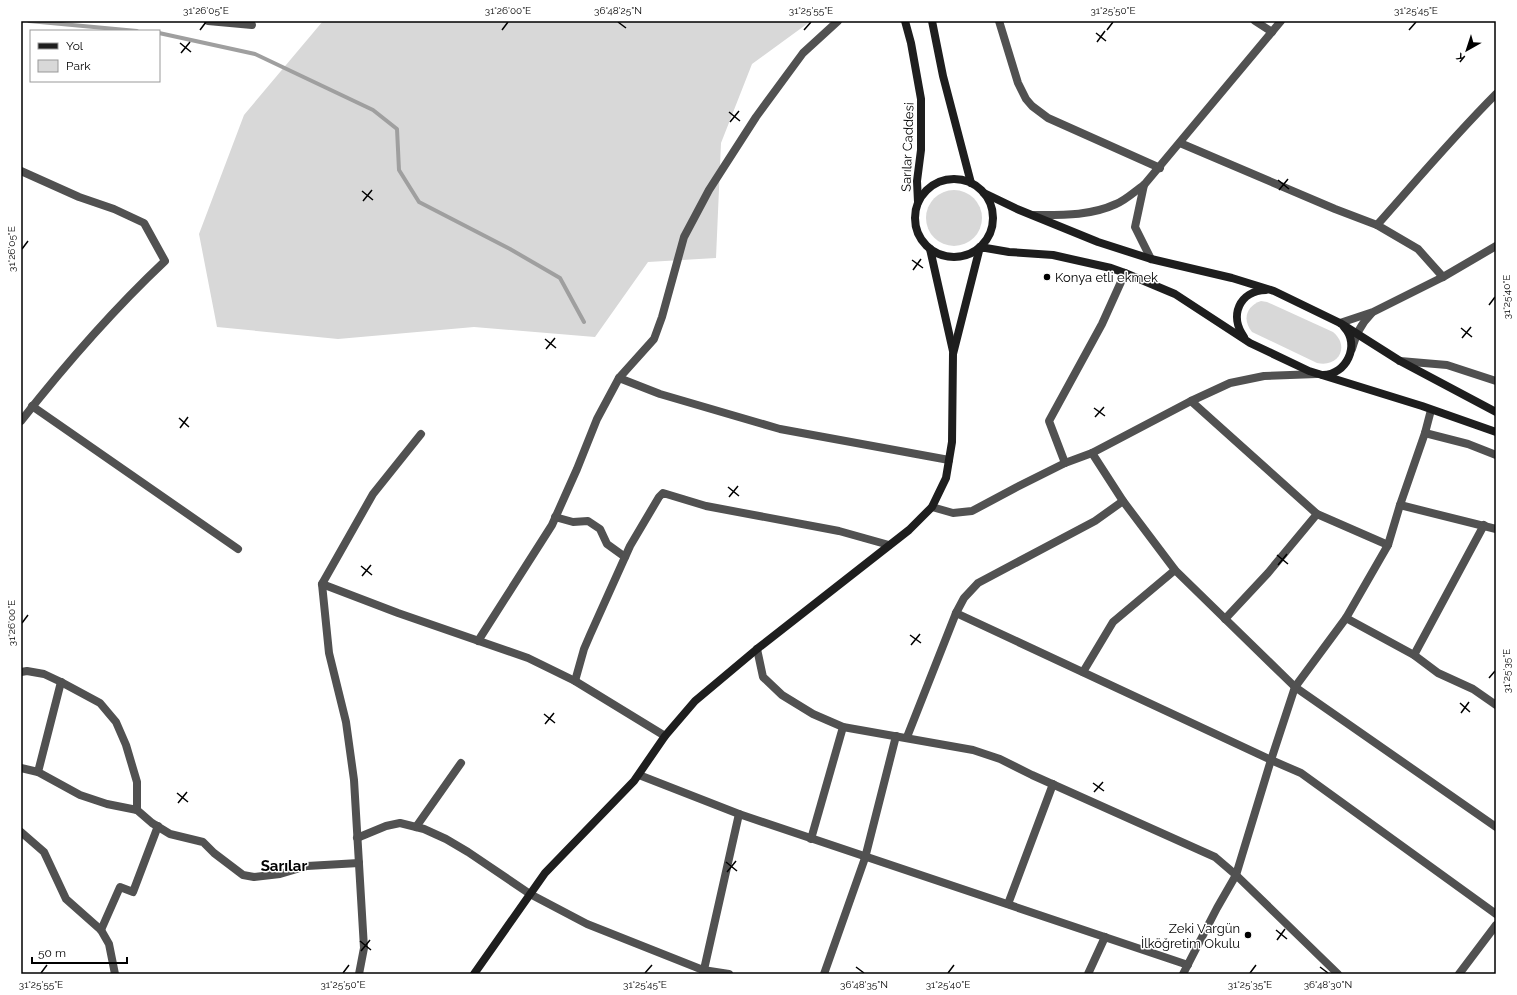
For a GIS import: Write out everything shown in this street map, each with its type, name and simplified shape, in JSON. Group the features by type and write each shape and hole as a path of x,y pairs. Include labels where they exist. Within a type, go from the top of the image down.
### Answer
{"street":[{"path":"208,21 252,25"},
{"path":"478,641 552,525 597,419 619,378 654,340 662,317 684,237 709,190 756,117 803,53 838,21"},
{"name":"Sarılar Caddesi","path":"906,21 921,99 921,150 917,181 918,203"},
{"path":"932,21 942,76 971,183"},
{"path":"999,21 1019,87 1026,99 1039,113 1160,168"},
{"path":"1255,21 1272,32"},
{"path":"1034,215 1069,216 1099,210 1117,204 1144,185 1160,168 1281,21"},
{"path":"1377,225 1430,164 1496,94"},
{"path":"1180,143 1335,209 1377,225 1418,249 1443,277"},
{"path":"21,171 79,197 114,209 144,223 165,261 133,290 32,406 21,421"},
{"name":"Sarılar Caddesi","path":"474,974 545,873 639,775 666,736 695,701 757,649 909,530 932,507 946,478 952,442 953,354 930,249 916,228 915,215 918,203 924,192 934,184 946,180 959,179 971,183 984,193 990,203 993,215 992,227 987,238 980,247 953,354"},
{"path":"1144,185 1135,227 1150,259"},
{"path":"984,193 1017,209 1098,242 1150,259 1232,278 1274,291 1340,323 1400,361 1496,412"},
{"path":"1340,323 1372,312 1443,277 1496,246"},
{"path":"930,249 942,255 955,257 968,254 980,247 1009,252 1053,255 1111,268 1175,294 1250,343 1318,374 1496,432"},
{"path":"1065,463 1049,421 1102,324 1125,273"},
{"path":"1250,343 1243,337 1237,325 1237,311 1241,302 1247,296 1255,292 1264,290 1274,291"},
{"path":"932,507 953,513 972,511 1065,463 1092,453 1191,400 1230,382 1264,376 1327,375 1340,369 1349,358 1356,333 1372,312"},
{"path":"1340,323 1347,330 1351,339 1352,348"},
{"path":"1400,361 1447,365 1496,381"},
{"path":"619,378 660,394 780,429 949,460"},
{"path":"1191,400 1317,514 1388,545"},
{"path":"32,406 238,549"},
{"path":"1183,974 1236,875 1295,687 1346,618 1388,545 1400,504 1425,433 1431,410"},
{"path":"1425,433 1468,444 1496,455"},
{"path":"359,974 364,948 354,780 346,722 329,653 322,584 373,494 421,434"},
{"path":"1092,453 1123,501 1175,570 1295,687 1496,827"},
{"path":"575,681 590,635 630,546 659,497 663,493 706,506 839,531 890,545"},
{"path":"907,737 956,613 964,598 978,583 1095,521 1123,501"},
{"path":"1400,504 1496,529"},
{"path":"1226,619 1268,573 1317,514"},
{"path":"555,517 573,522 588,521 600,529 606,544 625,557"},
{"path":"1414,655 1484,525"},
{"path":"1083,672 1113,622 1175,570"},
{"path":"322,584 398,613 528,658 575,681 666,736"},
{"path":"956,613 1301,773 1496,914"},
{"path":"1346,618 1414,655 1438,673 1473,689 1496,705"},
{"path":"757,649 763,677 782,695 813,714 843,727 907,737 973,750 1000,759 1215,857 1236,875 1338,974"},
{"path":"21,672 28,671 44,674 61,682 100,703 116,722 126,745 137,782 137,810"},
{"path":"38,772 61,682"},
{"path":"811,839 843,727"},
{"path":"824,974 865,858 896,736"},
{"path":"416,827 461,763"},
{"path":"21,768 38,772 80,794 106,804 137,810 170,834 203,842 214,853 243,875 254,877 280,874 307,866 359,863"},
{"path":"639,775 739,814 865,858 1008,904 1188,965"},
{"path":"1008,904 1053,784"},
{"path":"703,972 739,814"},
{"path":"357,838 386,826 400,823 416,827 446,839 481,860 530,894 587,924 703,972 729,974"},
{"path":"101,930 120,887 133,892 158,826"},
{"path":"21,832 44,852 66,899 101,930 109,944 115,974"},
{"path":"1459,974 1496,925"},
{"path":"1088,974 1105,937"}],"green space":[{"path":"323,21 811,21 752,64 721,143 716,258 648,262 595,337 474,327 338,339 217,327 199,234 244,115"},
{"path":"948,190 960,190 970,194 978,202 982,212 982,224 978,234 970,242 960,246 948,246 938,242 930,234 926,224 926,212 930,202 938,194"},
{"path":"1261,301 1267,302 1333,332 1341,343 1340,355 1331,362 1325,364 1317,363 1252,332 1247,323 1247,314 1252,306"}],"waterway":[{"path":"29,21 126,30"},
{"path":"160,33 255,54 373,110 397,129 399,170 419,202 510,249 560,278 584,322"}],"place":[{"name":"Konya etli ekmek","path":"1047,277"},
{"name":"Zeki Vargün İlköğretim Okulu","path":"1248,935"}],"district":[{"name":"Sarılar","path":"284,866"}]}
